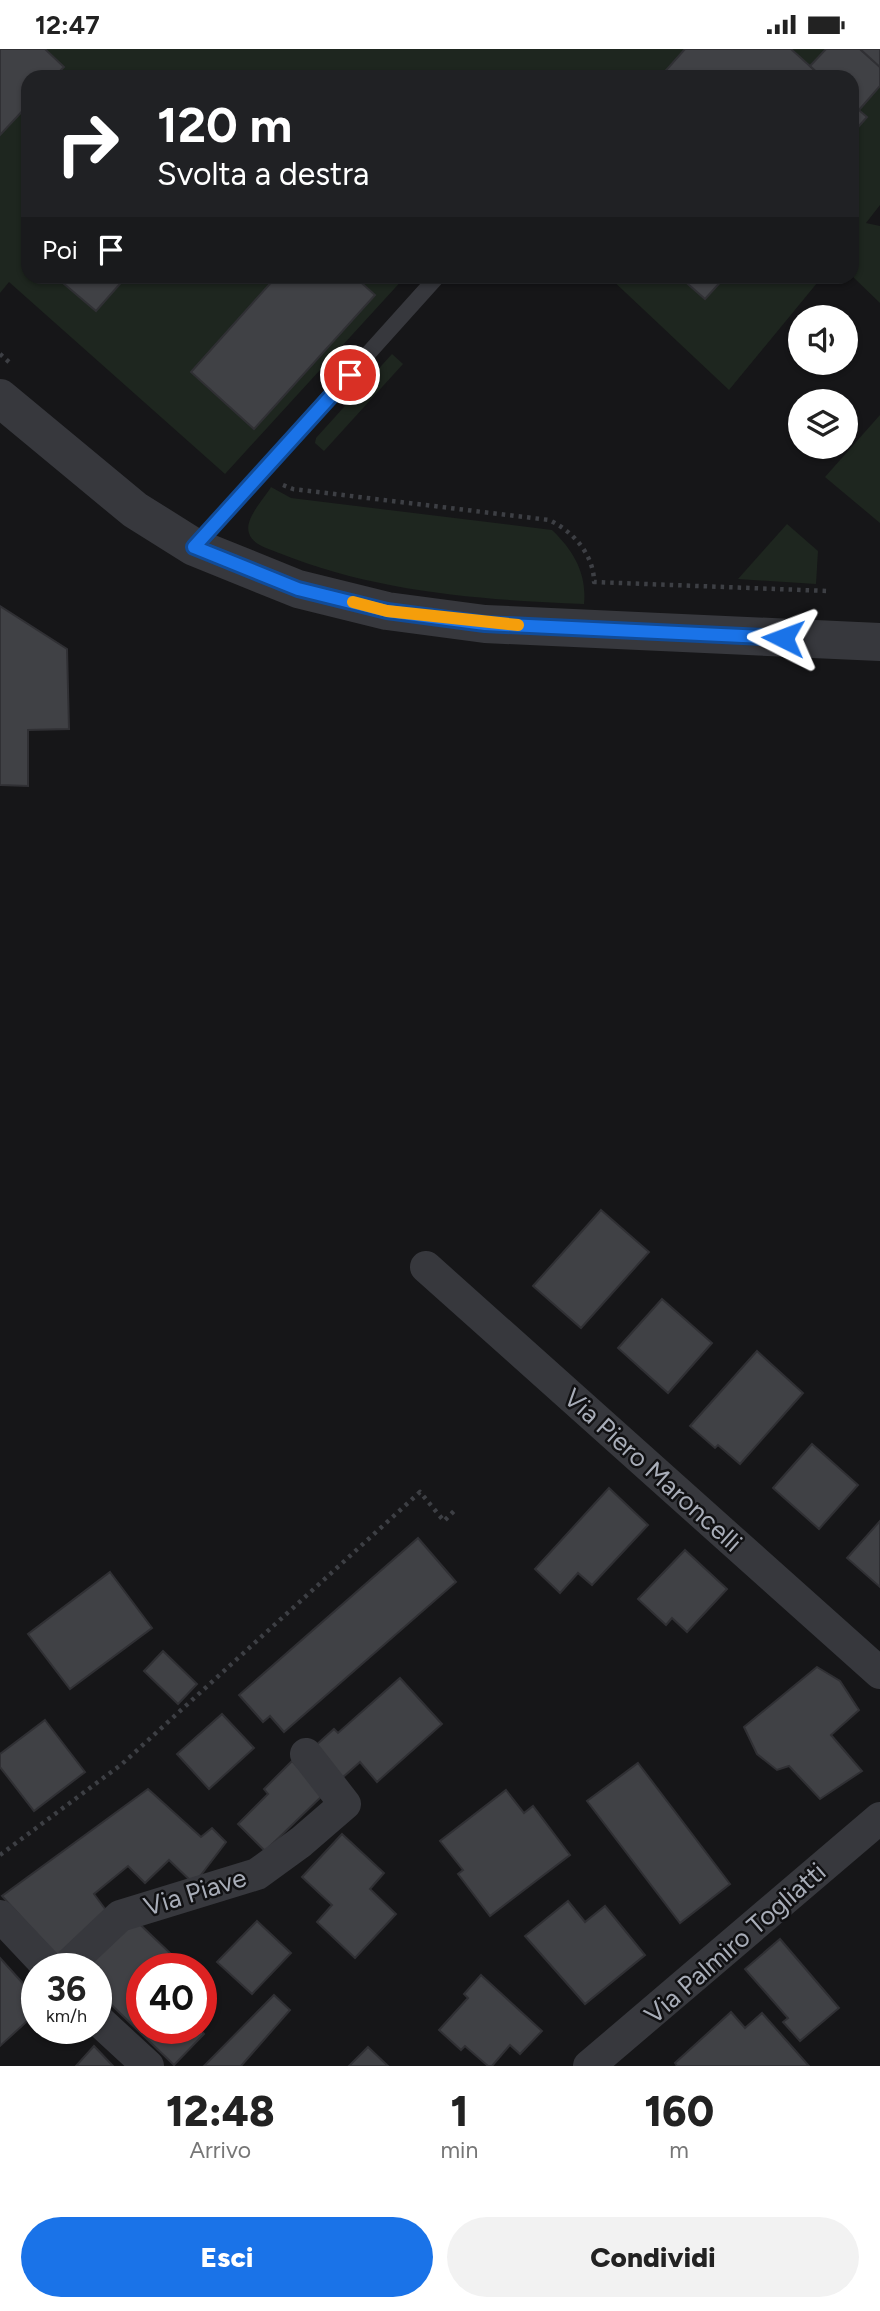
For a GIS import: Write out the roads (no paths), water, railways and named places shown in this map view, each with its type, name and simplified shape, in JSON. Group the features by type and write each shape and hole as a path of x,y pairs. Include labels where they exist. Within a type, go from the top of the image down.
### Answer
{"street":[{"path":"0,398 135,510 194,547 298,589 387,611 485,624 880,642"},
{"name":"Via Piero Maroncelli","path":"426,1267 880,1673"},
{"name":"Via Piave","path":"81,1953 120,1916 257,1874 301,1842 345,1804 306,1754"},
{"name":"Via Palmiro Togliatti","path":"589,2066 880,1818"},
{"path":"0,1916 35,1953"},
{"path":"112,2033 148,2066"}],"lane":[{"path":"194,547 431,284"}]}
